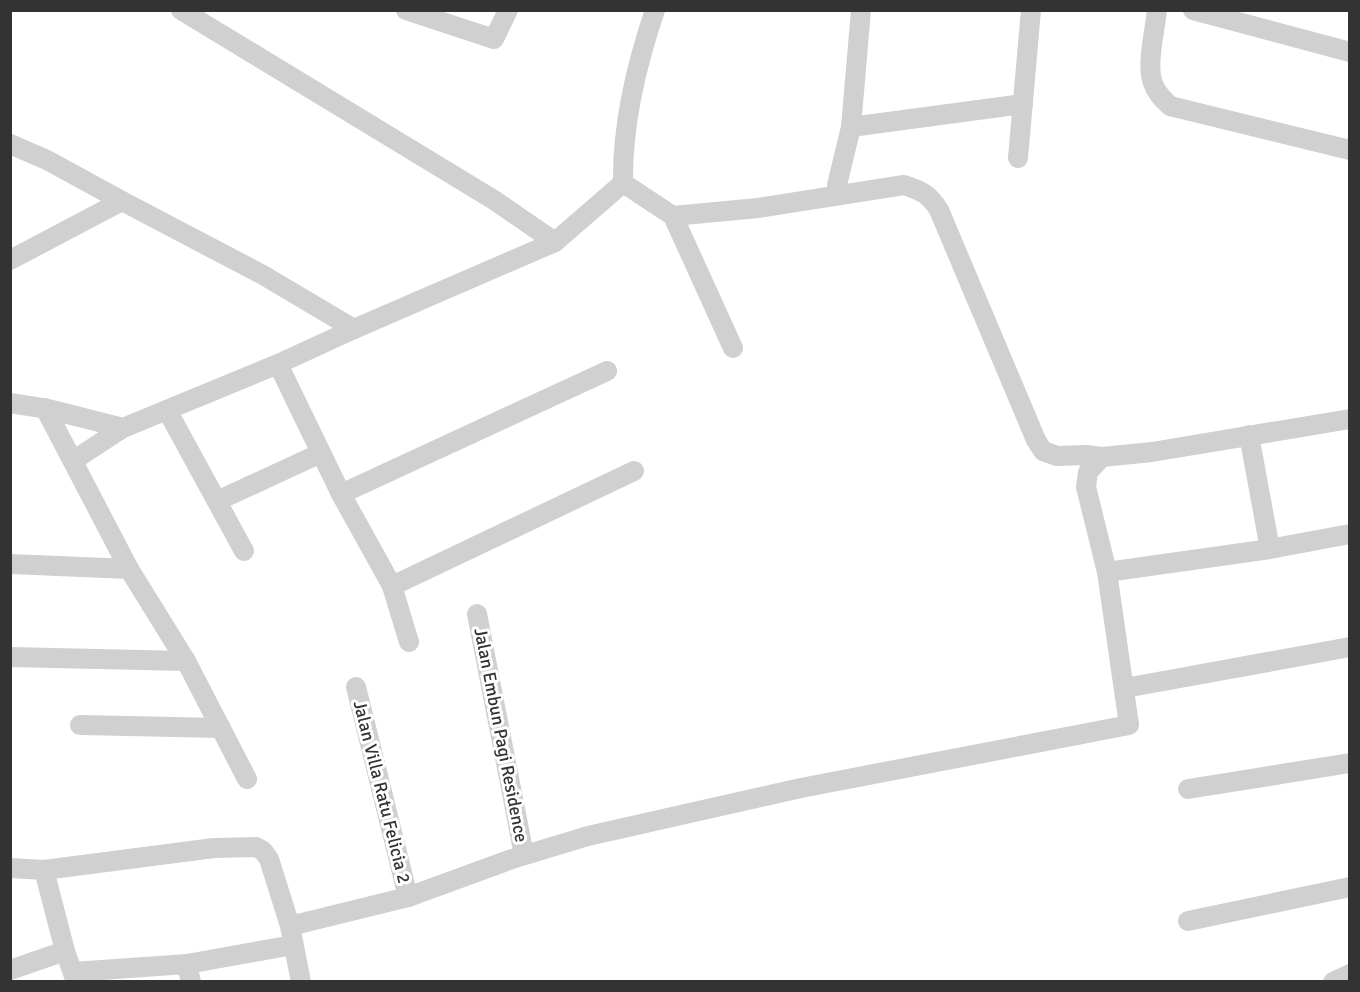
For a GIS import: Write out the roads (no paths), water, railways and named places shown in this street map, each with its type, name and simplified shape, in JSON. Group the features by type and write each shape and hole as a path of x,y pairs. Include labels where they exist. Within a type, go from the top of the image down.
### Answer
{"street":[{"path":"181,10 494,200 555,242"},
{"path":"406,10 494,39 508,10"},
{"path":"623,183 622,156 629,105 655,10"},
{"path":"837,184 851,128 861,10"},
{"path":"1018,158 1031,10"},
{"path":"1157,10 1151,68 1152,81 1158,95 1170,106 1350,150"},
{"path":"1193,10 1350,51"},
{"path":"851,128 1023,104"},
{"path":"10,144 47,160 263,275 354,329"},
{"path":"74,460 123,428 278,364 555,242 623,183"},
{"path":"623,183 673,216 732,348"},
{"path":"673,216 758,208 904,185 920,190 931,197 939,210 1039,445 1043,451 1057,456 1102,457 1152,452 1350,419"},
{"path":"10,260 122,201"},
{"path":"278,364 341,494 392,586 409,642"},
{"path":"341,494 607,371"},
{"path":"10,404 45,408 123,428"},
{"path":"45,408 129,569 186,661 247,779"},
{"path":"167,410 244,551"},
{"path":"1249,435 1270,549"},
{"path":"217,501 321,453"},
{"path":"44,870 74,977 189,973 524,855 588,836 801,788 1130,725 1107,572 1086,487 1088,472 1102,457"},
{"path":"392,586 634,471"},
{"path":"1107,572 1270,549 1350,534"},
{"path":"10,564 129,569"},
{"name":"Jalan Embun Pagi Residence","path":"477,614 524,855"},
{"path":"1125,688 1350,647"},
{"path":"10,657 186,661"},
{"name":"Jalan Villa Ratu Felicia 2","path":"356,687 408,897"},
{"path":"80,724 221,728"},
{"path":"1188,789 1350,763"},
{"path":"10,868 44,870 214,848 256,847 263,851 269,859 301,981"},
{"path":"1188,921 1350,887"},
{"path":"10,970 65,951"}]}
